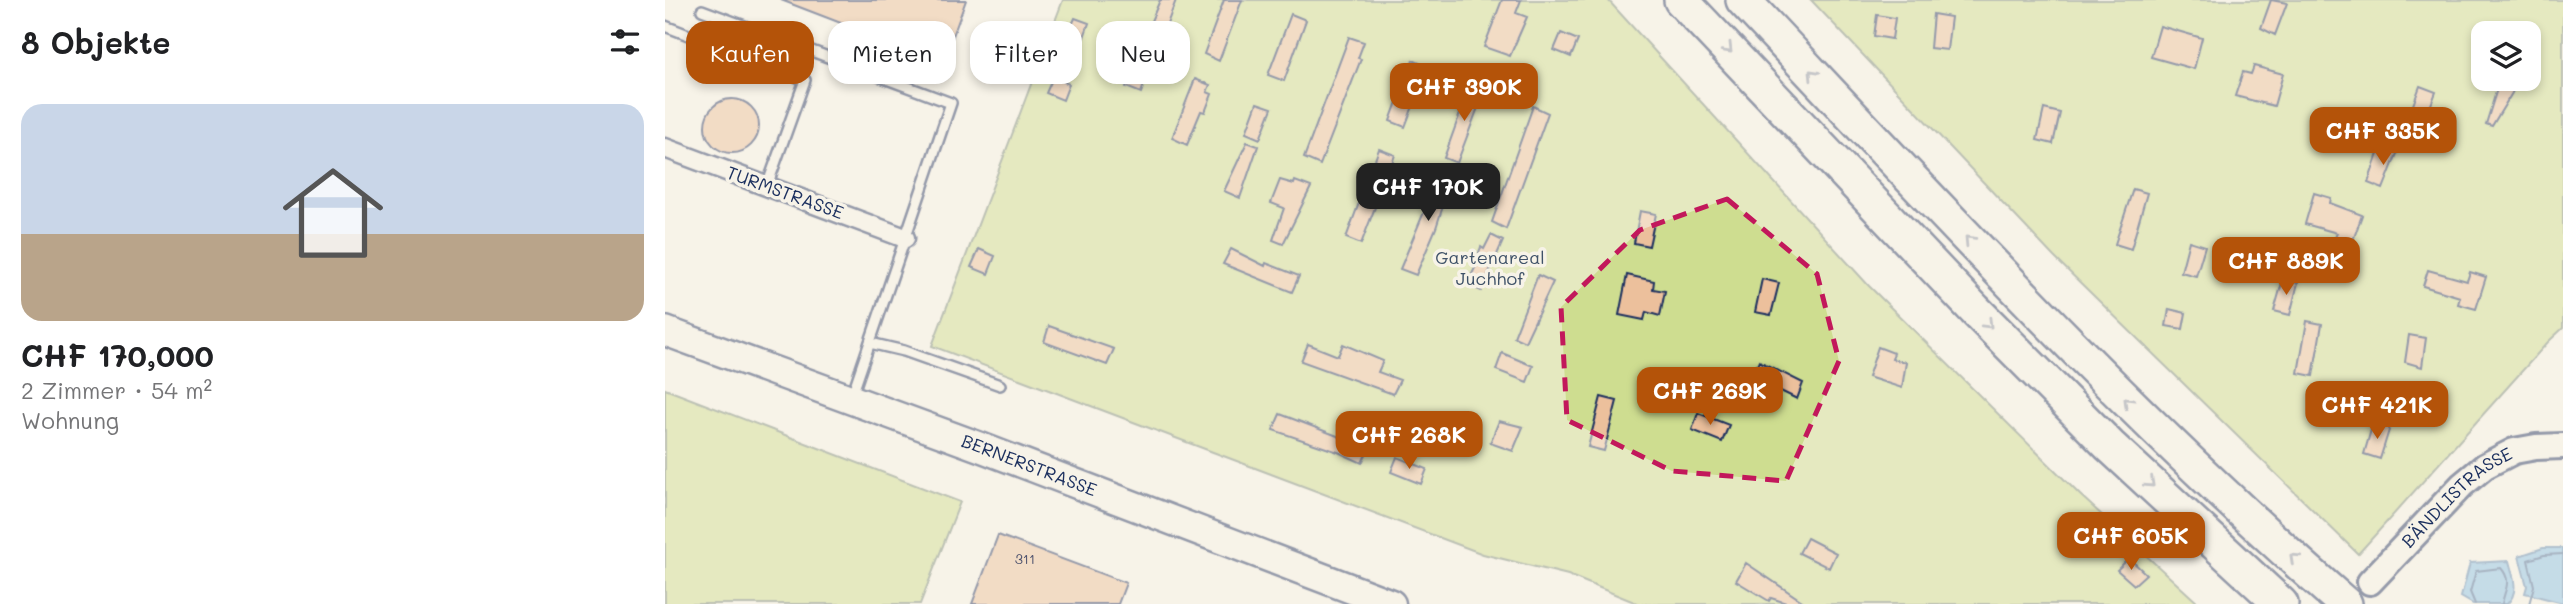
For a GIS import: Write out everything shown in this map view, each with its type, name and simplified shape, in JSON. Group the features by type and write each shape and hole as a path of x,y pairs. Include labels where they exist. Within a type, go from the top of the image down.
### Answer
{"highway":[{"path":"1681,0 1975,310 2110,446 2281,604"},
{"path":"1743,0 2006,279 2094,368 2345,604"}],"main road":[{"name":"BERNERSTRASSE","path":"665,331 1391,604"}],"street":[{"name":"TURMSTRASSE","path":"665,148 905,238"},
{"name":"BÄNDLISTRASSE","path":"2370,582 2462,485 2484,466 2514,451 2563,446"}],"lane":[{"path":"702,10 951,103 851,399"},
{"path":"665,26 805,80 767,186"},
{"path":"870,343 904,351 1000,385"}],"highlighted area":[{"path":"1727,199 1817,274 1839,361 1786,481 1672,471 1567,420 1561,307 1640,230"}],"green space":[{"name":"Gartenareal Juchhof","path":"1063,0 1608,0 1869,286 2080,495 2199,604 1639,604 1568,575 1483,554 932,346 1031,84 1082,84 1082,21 1055,21"},
{"path":"1811,0 2563,0 2563,328 2358,554 2054,257"},
{"path":"665,389 960,502 920,604 665,604"}],"water":[{"path":"2543,548 2563,548 2563,603 2525,593 2527,586 2519,556"},
{"path":"2509,561 2514,589 2507,604 2473,604 2461,597 2470,563"}],"building":[{"path":"781,0 966,0 956,28 956,21 836,21"},
{"path":"1160,0 1176,0 1168,21 1151,21"},
{"path":"1224,0 1242,0 1219,61 1204,54"},
{"path":"1502,0 1521,0 1516,13 1527,17 1510,56 1484,47"},
{"path":"2271,0 2287,3 2275,35 2261,28"},
{"path":"1291,14 1306,20 1284,81 1268,75"},
{"path":"1933,14 1951,17 1947,50 1930,48"},
{"path":"1877,15 1895,18 1892,39 1874,36"},
{"path":"1075,18 1089,23 1083,40 1082,21 1074,21"},
{"path":"2160,26 2202,38 2194,69 2151,57"},
{"path":"1561,33 1578,40 1571,57 1554,50"},
{"path":"1349,37 1364,42 1358,58 1361,59 1320,165 1304,158"},
{"path":"1413,60 1428,67 1415,95 1400,89"},
{"path":"2254,66 2283,74 2274,106 2235,96 2243,72 2251,74"},
{"path":"1195,79 1210,85 1207,92 1212,94 1205,112 1201,111 1187,145 1172,138"},
{"path":"1471,83 1485,89 1457,163 1444,158"},
{"path":"1050,84 1069,84 1063,100 1046,93"},
{"path":"1127,84 1144,84 1141,93 1126,87"},
{"path":"2420,86 2436,92 2424,122 2409,116"},
{"path":"1401,91 1417,96 1405,127 1390,121"},
{"path":"2496,91 2513,91 2492,126 2486,124"},
{"path":"732,99 751,107 759,126 751,145 732,153 713,145 705,126 713,107"},
{"path":"1257,103 1272,108 1260,139 1246,133"},
{"path":"1533,106 1548,113 1506,229 1492,222"},
{"path":"2044,109 2060,113 2053,144 2037,140"},
{"path":"1247,142 1258,146 1240,198 1224,191"},
{"path":"2381,145 2398,151 2383,189 2368,183"},
{"path":"1379,149 1395,155 1361,244 1346,238"},
{"path":"1437,170 1453,175 1436,228 1416,275 1400,269 1435,186 1431,185"},
{"path":"1280,180 1294,184 1295,181 1311,187 1283,244 1273,240 1284,208 1271,203"},
{"path":"2133,189 2147,193 2131,249 2115,244"},
{"path":"2314,193 2331,198 2330,203 2362,215 2351,246 2334,240 2337,233 2305,224"},
{"path":"1640,211 1656,214 1649,246 1634,243"},
{"path":"1491,235 1503,241 1481,291 1467,284 1477,264 1475,263 1481,247 1484,249"},
{"path":"2189,241 2205,246 2196,276 2181,272"},
{"path":"979,249 995,256 988,274 971,267"},
{"path":"1231,249 1265,266 1266,263 1299,276 1292,292 1223,264"},
{"path":"2428,270 2467,281 2470,272 2486,277 2476,309 2458,304 2460,297 2423,286"},
{"path":"1538,275 1553,282 1525,342 1514,337"},
{"path":"1627,275 1654,281 1653,289 1665,291 1660,316 1646,312 1644,320 1619,315"},
{"path":"1762,279 1779,283 1771,315 1755,312"},
{"path":"2283,279 2298,283 2290,315 2274,311"},
{"path":"2169,309 2186,313 2183,329 2166,326"},
{"path":"2307,321 2322,324 2313,376 2298,373"},
{"path":"1049,326 1114,349 1107,365 1044,342"},
{"path":"2409,335 2426,338 2422,367 2405,362"},
{"path":"1308,344 1338,356 1343,344 1383,361 1378,372 1400,380 1393,394 1301,361"},
{"path":"1878,347 1894,353 1892,359 1906,362 1902,388 1868,377"},
{"path":"1502,353 1533,366 1527,382 1496,370"},
{"path":"1759,361 1803,383 1797,399 1752,377"},
{"path":"1601,397 1617,401 1604,451 1588,447"},
{"path":"1698,413 1729,425 1722,442 1692,430"},
{"path":"1280,414 1369,448 1362,463 1273,430"},
{"path":"1499,421 1523,427 1513,451 1490,443"},
{"path":"2373,423 2390,427 2380,459 2364,454"},
{"path":"1397,457 1427,469 1421,484 1391,472"},
{"path":"998,535 1126,583 1118,604 972,604"},
{"path":"1807,538 1836,553 1829,568 1799,553"},
{"path":"2129,558 2146,574 2134,585 2117,570"},
{"path":"1746,563 1805,604 1789,604 1771,598 1769,601 1736,581"}]}
